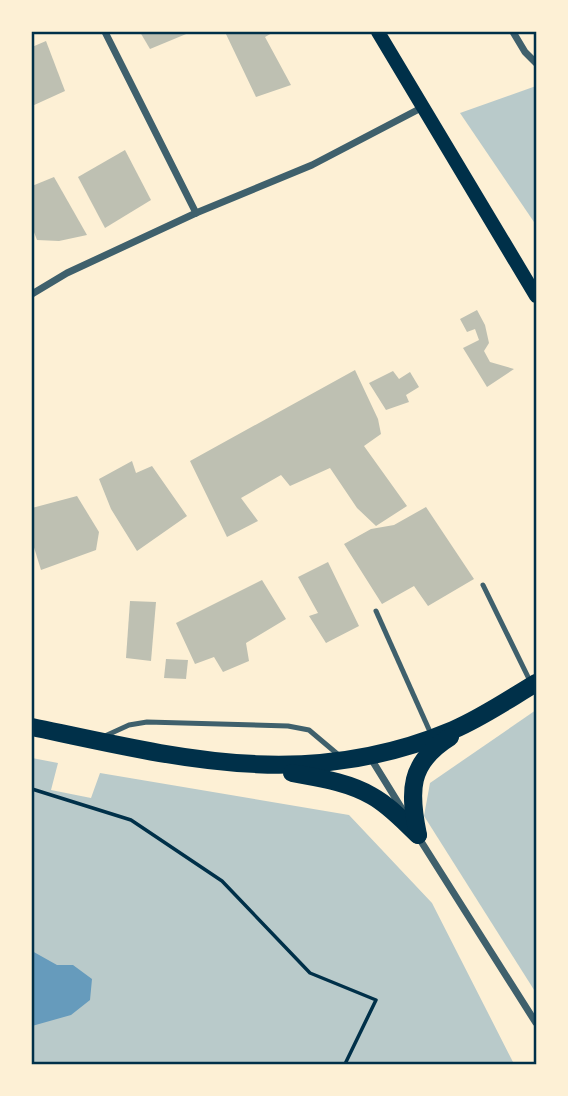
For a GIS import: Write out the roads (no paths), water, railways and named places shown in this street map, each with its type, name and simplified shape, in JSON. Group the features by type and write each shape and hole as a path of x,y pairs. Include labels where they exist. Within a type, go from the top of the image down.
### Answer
{"main road":[{"path":"378,32 537,296"},
{"path":"418,835 412,807 412,788 416,772 425,758 439,744 535,684"},
{"path":"32,727 165,755 255,765 298,766 370,756 433,737 482,716"},
{"path":"255,765 344,785 371,796 390,809 418,835"}],"street":[{"path":"105,32 196,213"},
{"path":"513,32 537,63"},
{"path":"32,294 67,272 196,213 280,180 422,107"},
{"path":"370,756 537,1023"}],"lane":[{"path":"483,585 535,684"},
{"path":"376,611 433,737"},
{"path":"96,740 130,725 147,722 288,726 309,730 346,761"}],"water":[{"path":"32,951 57,965 73,965 92,979 90,1000 71,1015 32,1026"}]}
